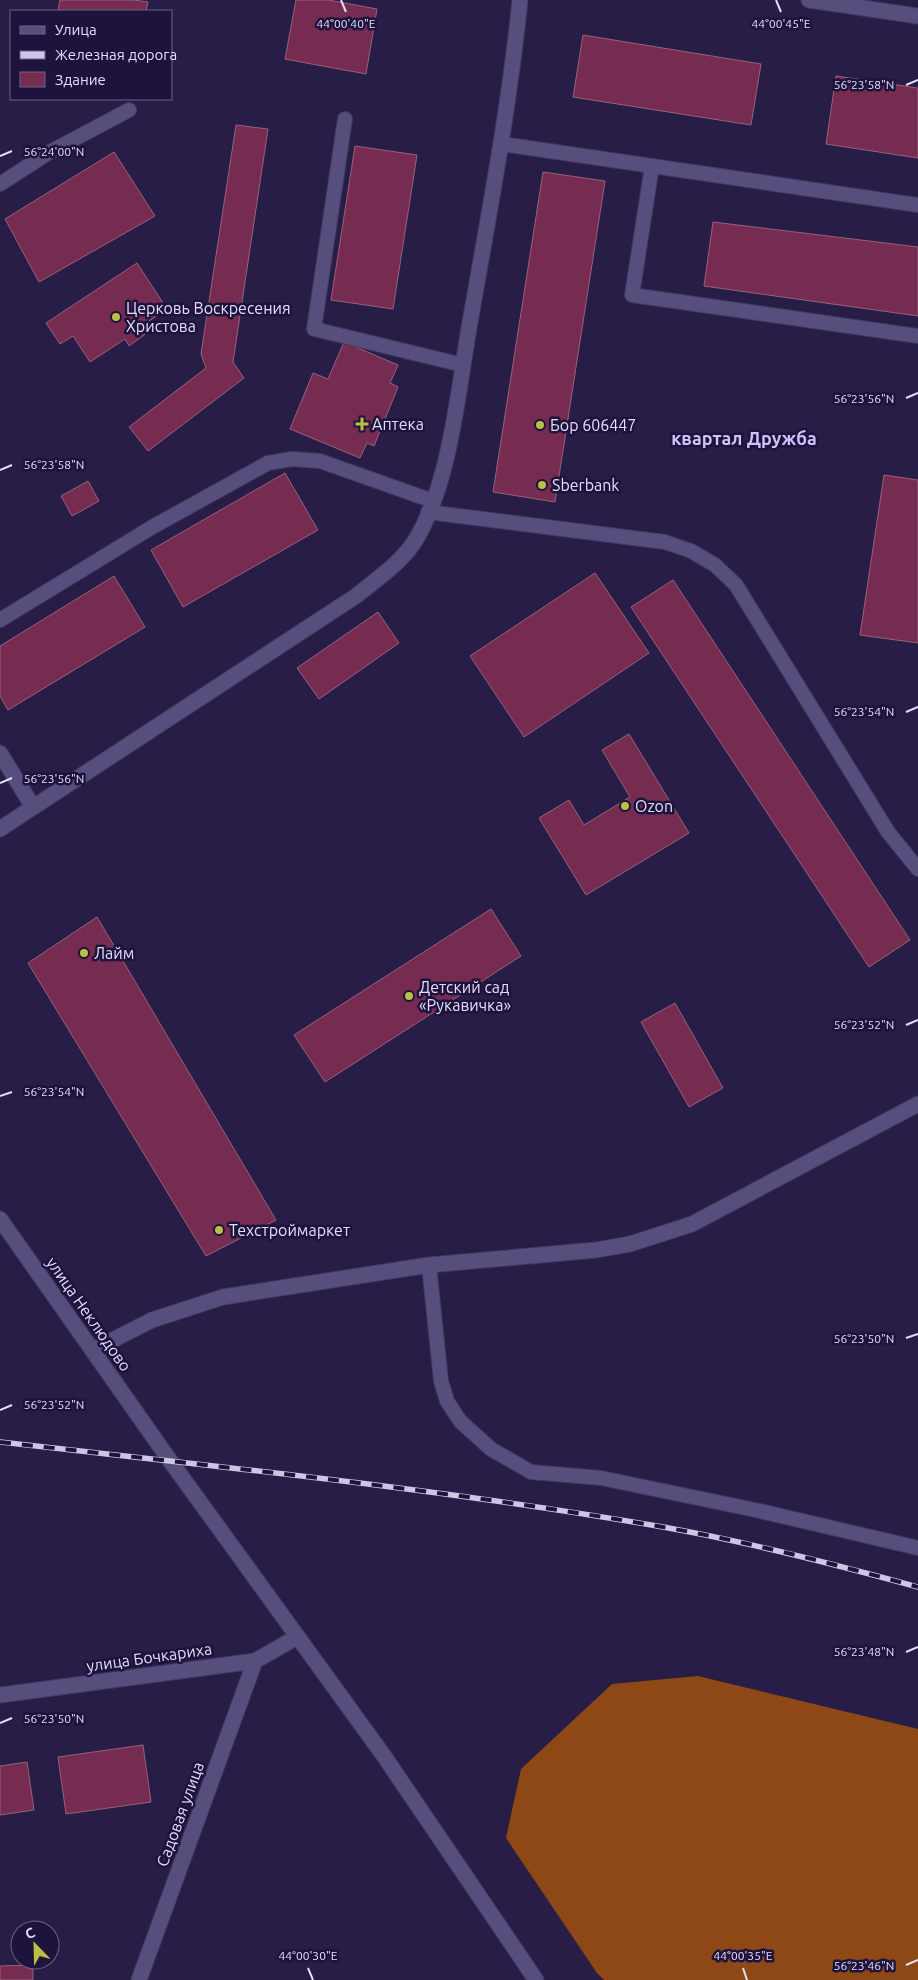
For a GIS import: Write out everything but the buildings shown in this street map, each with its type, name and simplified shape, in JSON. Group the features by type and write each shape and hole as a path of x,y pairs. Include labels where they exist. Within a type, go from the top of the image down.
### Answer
{"street":[{"path":"0,829 356,596 401,559 418,537 439,487 451,438 502,144 520,0"},
{"path":"809,0 918,16"},
{"path":"0,753 33,807"},
{"path":"92,1350 152,1320 223,1297 429,1265 596,1250 630,1244 692,1224 918,1104"},
{"name":"улица Неклюдово","path":"0,1219 297,1637 384,1756 536,1980"},
{"name":"улица Бочкариха","path":"0,1695 255,1661 297,1637"},
{"name":"Садовая улица","path":"139,1980 255,1661"}],"lane":[{"path":"0,184 48,153 129,110"},
{"path":"345,119 314,328 463,365"},
{"path":"502,144 918,205"},
{"path":"652,166 632,295 918,336"},
{"path":"0,620 154,526 268,463 292,459 320,461 431,507 664,542 691,551 715,564 736,585 888,832 918,869"},
{"path":"429,1265 442,1381 447,1401 460,1422 491,1449 531,1472 601,1478 760,1511 918,1548"}],"shaded area":[{"path":"698,1676 918,1729 918,1980 604,1980 597,1973 506,1838 521,1769 612,1684"}],"railway":[{"path":"0,1442 415,1490 580,1513 727,1539 918,1587"}],"place":[{"name":"Церковь Воскресения Христова","path":"116,317"},
{"name":"Аптека","path":"362,424"},
{"name":"Бор 606447","path":"540,425"},
{"name":"Sberbank","path":"542,485"},
{"name":"Ozon","path":"625,806"},
{"name":"Лайм","path":"84,953"},
{"name":"Детский сад «Рукавичка»","path":"409,996"},
{"name":"Техстроймаркет","path":"219,1230"}],"district":[{"name":"квартал Дружба","path":"744,439"}]}
